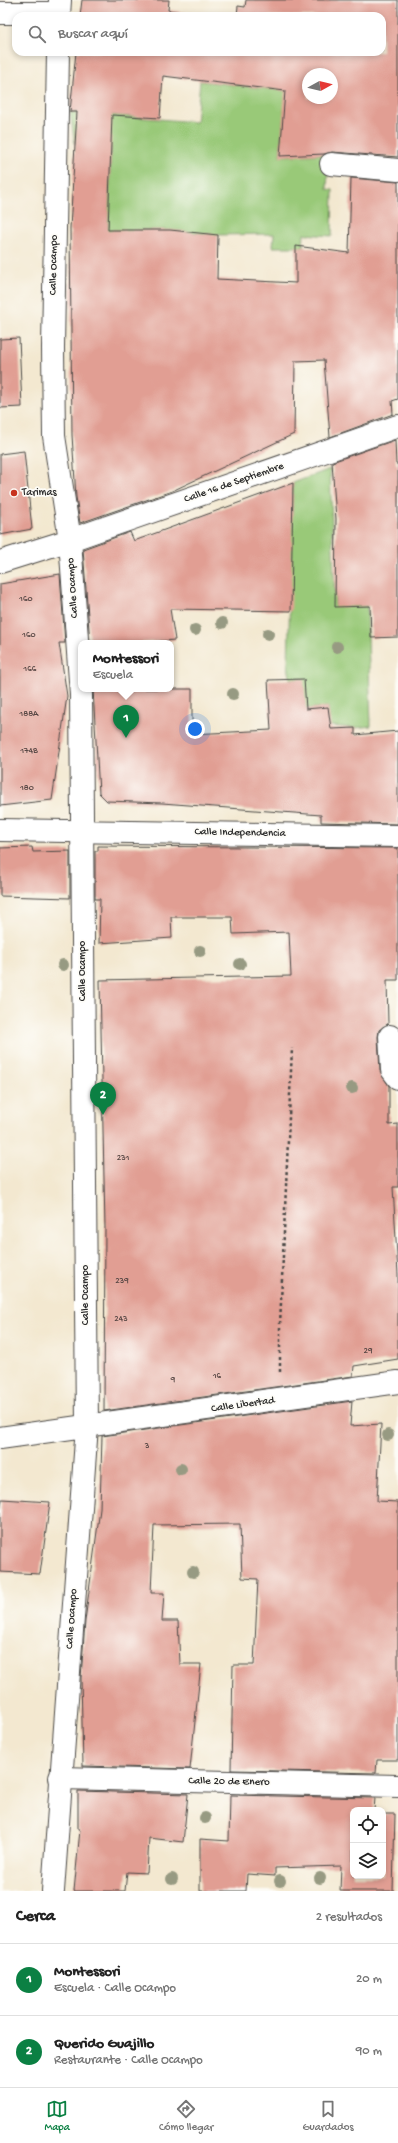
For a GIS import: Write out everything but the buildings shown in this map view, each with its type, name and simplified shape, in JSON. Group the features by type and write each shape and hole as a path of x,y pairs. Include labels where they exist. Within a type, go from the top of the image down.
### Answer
{"street":[{"path":"20,12 59,10"},
{"path":"0,13 12,12"},
{"name":"Calle Ocampo","path":"58,56 53,348 54,436 70,540 78,653"},
{"path":"331,164 398,170"},
{"name":"Calle 16 de Septiembre","path":"0,562 70,540 398,426"},
{"name":"Calle Ocampo","path":"53,1891 60,1778 87,1426 81,692"},
{"name":"Calle Independencia","path":"0,830 398,836"},
{"path":"390,1036 392,1070 398,1078"},
{"name":"Calle Libertad","path":"0,1438 281,1400 398,1382"},
{"name":"Calle 20 de Enero","path":"60,1778 398,1786"}],"path":[{"path":"281,1400 280,1325 292,1048"}],"green space":[{"path":"200,81 286,91 280,156 329,154 327,189 333,190 332,236 304,234 303,247 273,247 274,234 218,235 170,230 108,230 111,147 75,145 70,112 196,122"},
{"path":"330,469 335,606 367,606 371,726 355,728 330,726 328,707 306,709 303,679 290,679 288,664 293,483"}],"place":[{"name":"Tarimas","path":"14,493"},
{"name":"Montessori","path":"126,738"},
{"name":"Querido Guajillo","path":"103,1115"}]}
